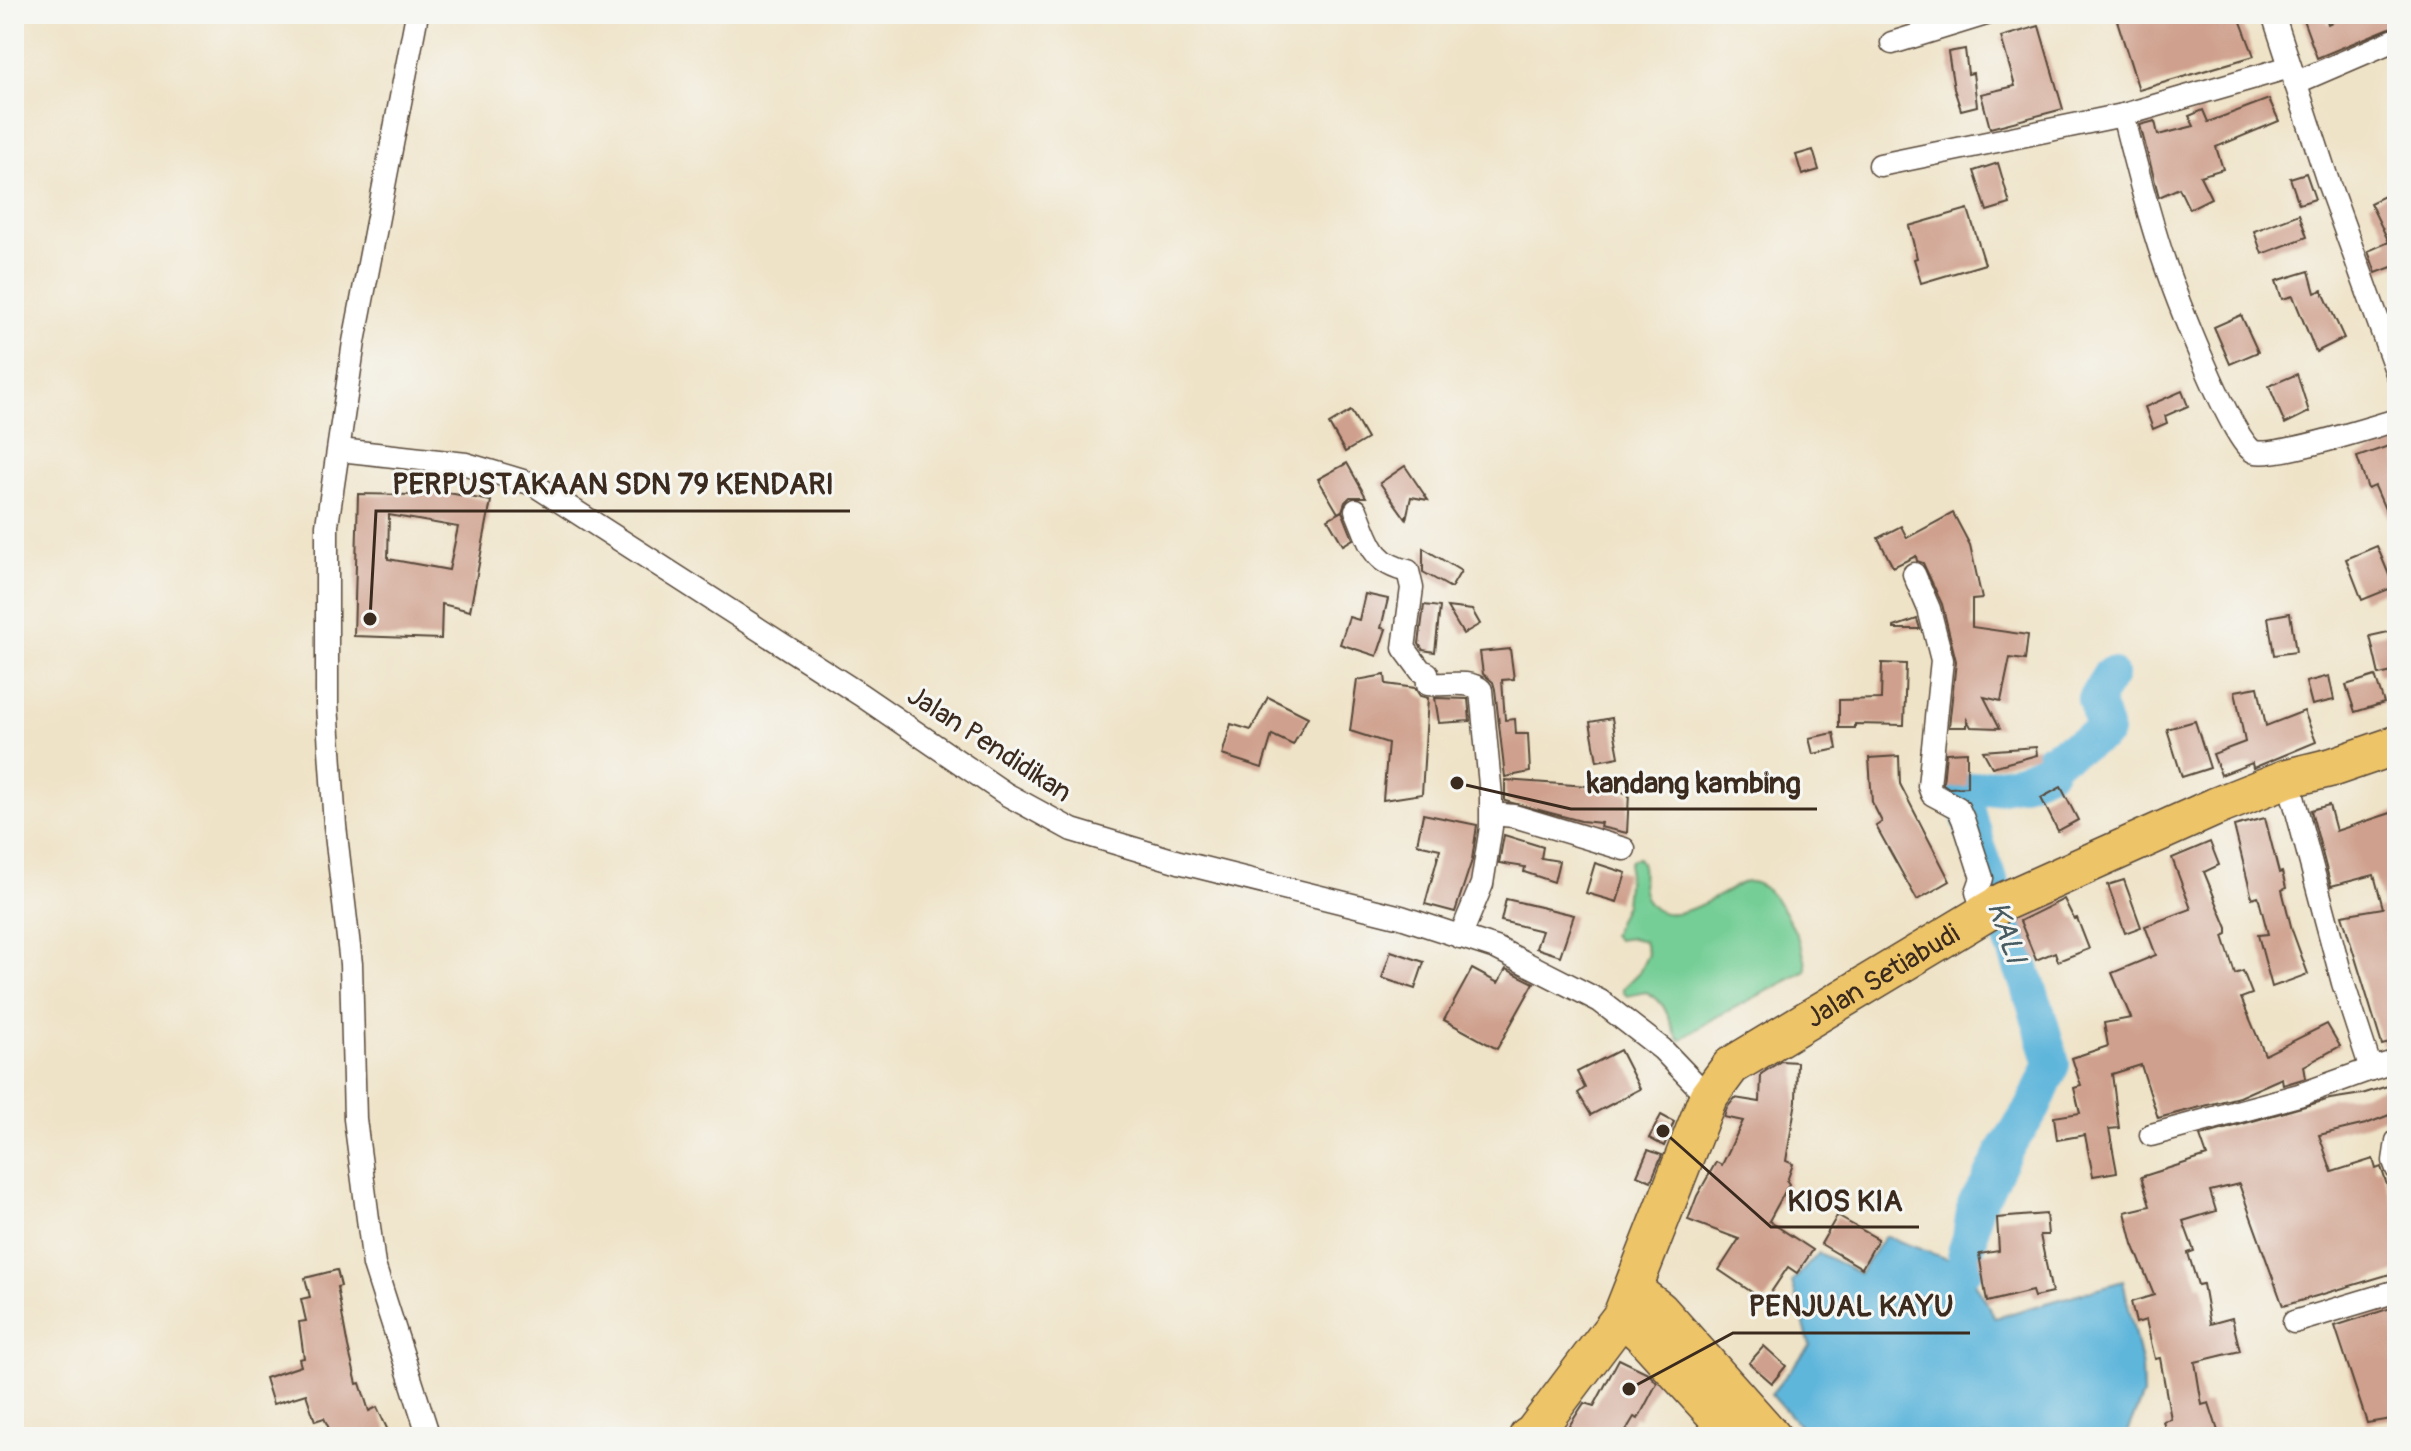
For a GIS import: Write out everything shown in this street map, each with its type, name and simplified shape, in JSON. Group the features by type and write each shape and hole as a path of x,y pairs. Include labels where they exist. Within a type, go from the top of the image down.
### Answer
{"highway":[{"name":"Jalan Setiabudi","path":"1531,1436 1628,1303 1708,1097 1731,1066 1993,907 2123,847 2288,778 2333,767 2397,745"},
{"path":"1628,1303 1643,1335 1733,1420 1772,1437"}],"street":[{"path":"417,14 364,283 327,525 327,704 335,826 351,964 355,1119 374,1265 422,1424 429,1437"},
{"path":"1892,43 1986,14"},
{"path":"2273,14 2329,185 2397,373"},
{"path":"1880,165 2123,115 2293,75 2397,39"},
{"path":"2123,115 2166,267 2219,396 2243,444 2255,452 2281,450 2397,420"},
{"name":"Jalan Pendidikan","path":"340,450 466,464 533,484 861,695 1006,794 1072,830 1179,862 1401,917 1496,948 1600,1001 1662,1049 1708,1097"},
{"path":"1356,510 1379,560 1392,568 1408,571 1412,588 1404,648 1421,671 1427,673 1428,684 1469,684 1477,685 1481,690 1492,814 1487,864 1473,910 1460,937"},
{"path":"1914,574 1929,609 1942,660 1929,786 1932,794 1958,808 1981,874 1977,892 1993,907"},
{"path":"2288,778 2343,983 2371,1069"},
{"path":"1492,814 1514,816 1624,849"},
{"path":"2151,1135 2299,1095 2397,1061"},
{"path":"2397,1141 2394,1161 2397,1169"},
{"path":"2294,1322 2397,1291"}],"green space":[{"path":"1638,858 1642,866 1644,894 1652,907 1663,913 1690,910 1742,883 1752,882 1764,888 1790,921 1802,949 1806,971 1716,1017 1680,1040 1654,996 1646,992 1627,996 1623,992 1623,988 1640,971 1648,954 1644,941 1631,938 1617,940 1612,935 1625,904 1629,865 1631,860"}],"water":[{"path":"1885,1236 1966,1266 1995,1318 2123,1281 2142,1367 2143,1395 2125,1437 1809,1437 1771,1394 1810,1346 1792,1282 1819,1253 1859,1274"}],"building":[{"path":"2115,14 2238,14 2254,56 2139,90"},
{"path":"2301,14 2325,14 2328,24 2351,14 2397,14 2397,25 2317,58"},
{"path":"2039,26 2063,109 1990,128 1981,94 2015,86 2001,37"},
{"path":"1965,49 1968,74 1973,73 1977,106 1961,110 1948,52"},
{"path":"2269,99 2279,121 2216,147 2223,169 2200,176 2211,198 2189,209 2179,188 2159,197 2140,125 2155,121 2158,135 2194,126 2189,116 2203,110 2208,122"},
{"path":"1813,150 1819,170 1802,175 1796,155"},
{"path":"1998,163 2010,204 1987,211 1974,171"},
{"path":"2306,173 2315,199 2299,204 2290,178"},
{"path":"2397,190 2397,265 2376,273 2368,251 2389,242 2370,203"},
{"path":"1968,209 1985,264 1921,283 1909,226"},
{"path":"2299,214 2307,237 2262,254 2254,231"},
{"path":"2309,271 2315,293 2322,290 2344,338 2316,352 2293,296 2282,299 2276,281"},
{"path":"2241,315 2258,352 2230,364 2214,327"},
{"path":"2297,374 2309,412 2285,424 2269,386"},
{"path":"2182,391 2188,406 2165,416 2167,423 2153,429 2145,407"},
{"path":"1351,411 1367,439 1345,452 1329,424"},
{"path":"2397,443 2397,537 2375,486 2368,489 2357,457"},
{"path":"1347,463 1366,497 1350,497 1338,513 1318,479"},
{"path":"1405,466 1428,500 1411,497 1406,519 1380,483"},
{"path":"417,487 491,501 470,611 442,604 441,639 354,636 358,494 415,495","holes":["389,515 458,527 449,570 388,559"]},
{"path":"1342,511 1353,539 1343,545 1328,519"},
{"path":"1953,513 1970,545 1982,599 1972,600 1972,627 2028,635 2025,660 2010,658 2001,701 1984,697 2000,728 1971,727 1967,720 1967,727 1949,727 1956,661 1942,604 1923,563 1917,561 1916,556 1893,567 1878,538 1901,526 1907,538"},
{"path":"2377,546 2394,587 2362,600 2346,559"},
{"path":"1423,548 1461,571 1451,588 1423,572"},
{"path":"1365,594 1388,599 1381,628 1386,629 1377,656 1340,644 1349,617 1359,620"},
{"path":"1424,605 1440,607 1435,652 1423,650 1419,644"},
{"path":"1447,607 1472,610 1480,624 1463,634"},
{"path":"2290,613 2296,652 2274,655 2268,617"},
{"path":"1917,619 1920,629 1894,629 1894,627"},
{"path":"2397,630 2397,671 2379,675 2370,636"},
{"path":"1510,649 1514,679 1502,680 1505,720 1515,719 1516,734 1528,734 1530,772 1505,777 1495,689 1493,682 1483,674 1480,652"},
{"path":"1882,663 1906,664 1904,725 1855,724 1855,728 1839,728 1839,700 1881,699"},
{"path":"1385,675 1386,684 1415,688 1420,696 1428,698 1422,794 1383,800 1388,743 1350,731 1357,680"},
{"path":"2329,676 2334,700 2312,705 2306,682"},
{"path":"2375,676 2384,703 2355,712 2346,685"},
{"path":"2258,687 2266,726 2304,711 2316,742 2253,768 2252,763 2221,775 2213,754 2245,742 2235,691"},
{"path":"1268,697 1308,717 1293,745 1272,735 1262,768 1222,755 1231,724 1251,730"},
{"path":"1435,698 1468,699 1470,721 1439,723"},
{"path":"1612,718 1619,757 1597,761 1590,722"},
{"path":"2195,721 2210,768 2182,777 2167,729"},
{"path":"1834,733 1837,749 1813,754 1809,738"},
{"path":"2036,747 2037,755 1992,767 1983,751"},
{"path":"1967,752 1967,787 1949,788 1943,784 1946,753"},
{"path":"1899,756 1900,784 1950,881 1917,900 1876,826 1882,822 1872,802 1869,758"},
{"path":"1505,780 1601,787 1601,791 1629,793 1627,833 1600,827 1601,823 1581,821 1505,801"},
{"path":"2061,787 2078,820 2058,831 2041,798"},
{"path":"2329,805 2336,831 2397,811 2397,1041 2382,1045 2342,915 2383,908 2374,875 2331,886 2311,810"},
{"path":"1423,814 1477,825 1472,860 1455,912 1425,904 1440,849 1417,844"},
{"path":"2265,818 2286,888 2282,890 2292,930 2308,974 2272,987 2258,935 2268,934 2258,896 2252,898 2234,826"},
{"path":"1504,835 1543,847 1541,858 1559,861 1554,882 1524,872 1525,867 1499,863"},
{"path":"2210,842 2219,865 2204,872 2227,928 2227,934 2223,936 2235,974 2243,971 2252,994 2241,998 2265,1055 2327,1024 2340,1046 2304,1066 2306,1078 2283,1085 2282,1078 2239,1097 2158,1118 2141,1065 2112,1074 2119,1128 2109,1129 2117,1172 2093,1176 2085,1135 2057,1140 2054,1117 2080,1113 2074,1088 2081,1086 2072,1058 2108,1046 2104,1023 2131,1018 2112,973 2156,955 2145,926 2191,909 2172,858"},
{"path":"1595,863 1626,873 1617,902 1586,893"},
{"path":"2124,880 2141,927 2125,933 2108,885"},
{"path":"1506,899 1574,915 1560,956 1536,948 1542,931 1501,921"},
{"path":"2064,899 2074,919 2077,918 2089,949 2058,961 2055,952 2036,960 2020,921"},
{"path":"1391,951 1424,962 1415,989 1382,978"},
{"path":"1472,969 1498,983 1506,969 1534,983 1497,1049 1444,1020"},
{"path":"1620,1050 1640,1089 1591,1115 1578,1093 1585,1088 1577,1072"},
{"path":"1781,1061 1797,1062 1796,1101 1786,1161 1793,1164 1787,1181 1789,1184 1769,1221 1813,1250 1797,1273 1788,1267 1765,1301 1719,1270 1739,1239 1688,1220 1697,1196 1716,1162 1722,1165 1743,1121 1724,1117 1727,1108 1735,1098 1760,1102 1761,1074"},
{"path":"2394,1084 2397,1112 2366,1124 2319,1135 2332,1172 2373,1159 2376,1169 2381,1167 2397,1215 2397,1272 2283,1306 2239,1184 2210,1191 2216,1211 2183,1221 2194,1251 2188,1253 2198,1285 2203,1284 2210,1324 2232,1318 2240,1351 2195,1362 2202,1405 2209,1403 2219,1434 2210,1437 2167,1437 2163,1421 2171,1419 2160,1358 2155,1359 2146,1320 2136,1323 2131,1302 2154,1295 2133,1244 2125,1212 2150,1206 2141,1177 2207,1156 2200,1136"},
{"path":"1661,1115 1674,1122 1664,1146 1649,1138"},
{"path":"1648,1150 1662,1155 1651,1181 1637,1175"},
{"path":"2046,1214 2048,1235 2040,1235 2052,1293 2034,1297 2032,1291 1987,1302 1979,1254 1999,1251 1997,1218"},
{"path":"1837,1216 1878,1239 1862,1268 1821,1244"},
{"path":"337,1270 341,1286 337,1287 357,1384 360,1383 369,1411 377,1407 391,1437 333,1437 324,1418 315,1421 306,1394 273,1404 265,1378 301,1366 299,1359 304,1358 299,1322 306,1321 301,1299 310,1297 305,1278"},
{"path":"2397,1306 2397,1418 2367,1423 2335,1326"},
{"path":"1764,1346 1786,1366 1772,1383 1749,1363"},
{"path":"1619,1359 1648,1373 1657,1383 1638,1419 1634,1417 1622,1437 1562,1437 1584,1403 1594,1406"}],"waterway":[{"name":"KALI","path":"1966,1266 1965,1253 1975,1205 2004,1151 2033,1108 2052,1064 2036,1008 1978,847 1966,805 1966,792 2021,781 2049,769 2050,761 2105,732 2095,699 2110,675"}],"place":[{"name":"PERPUSTAKAAN SDN 79 KENDARI","path":"370,619"},
{"name":"kandang kambing","path":"1457,783"},
{"name":"KIOS KIA","path":"1663,1131"},
{"name":"PENJUAL KAYU","path":"1629,1389"}]}
